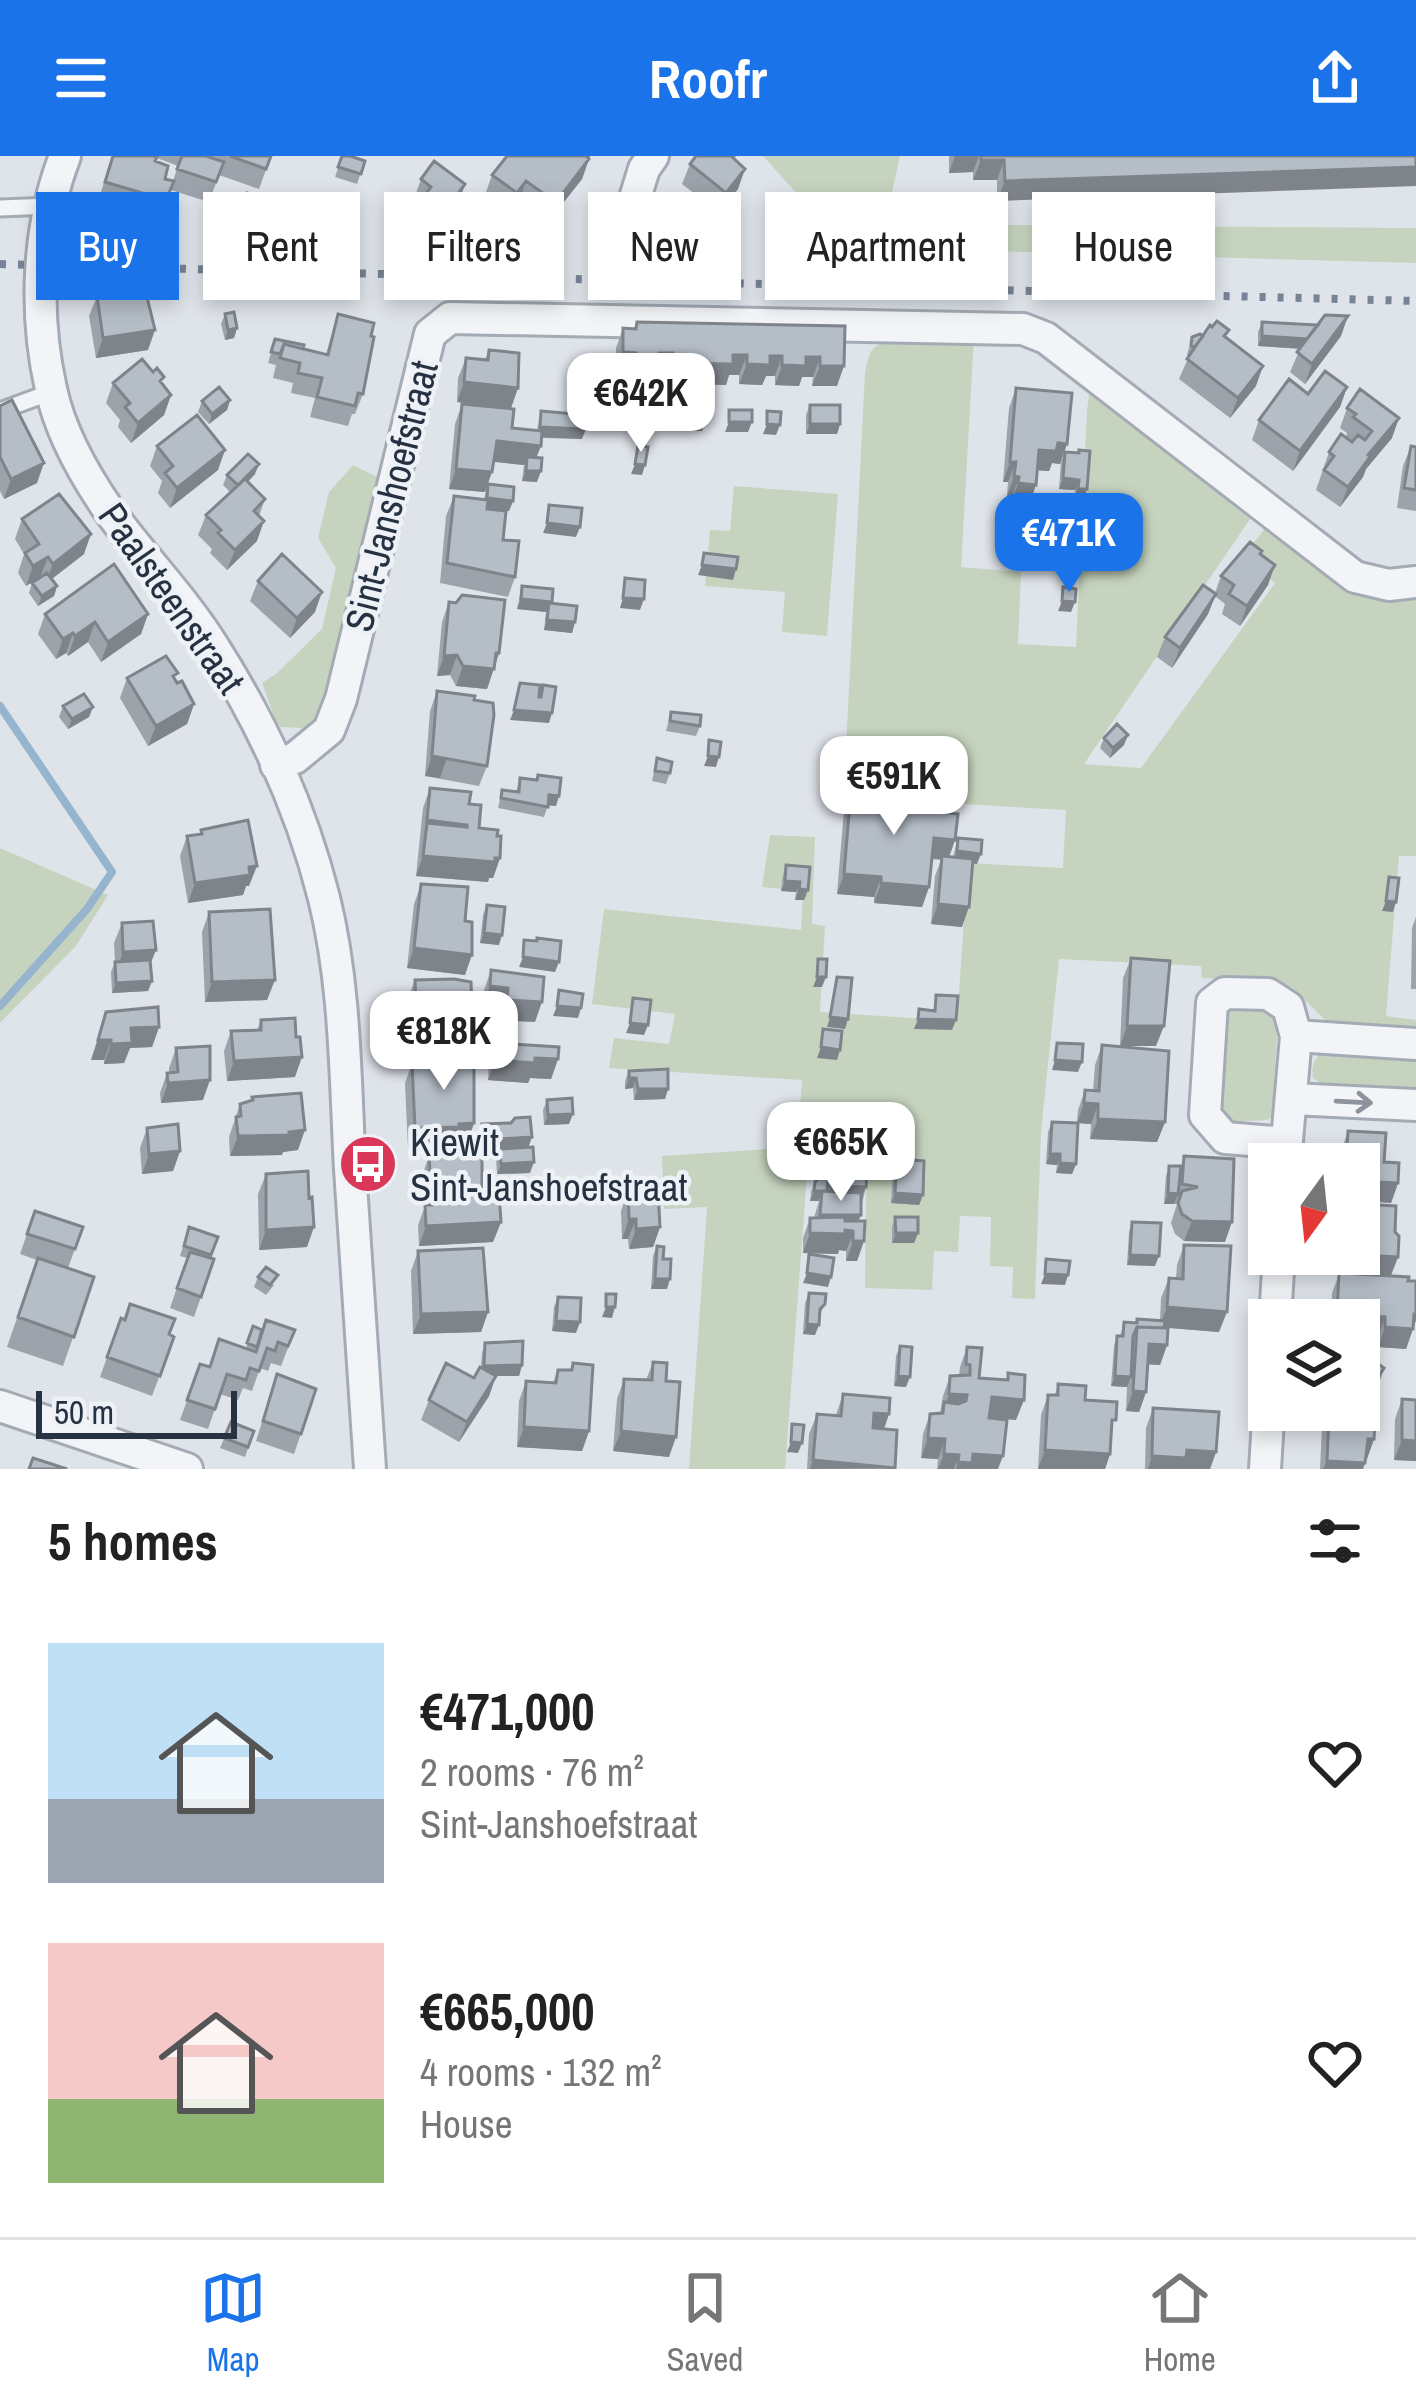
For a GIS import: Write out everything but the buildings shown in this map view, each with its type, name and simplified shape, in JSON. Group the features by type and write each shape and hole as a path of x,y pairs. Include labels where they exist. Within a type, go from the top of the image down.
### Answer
{"street":[{"name":"Paalsteenstraat","path":"55,192 64,156"},
{"path":"637,192 653,156"},
{"name":"Paalsteenstraat","path":"41,300 51,392 75,454 108,509 213,646 250,710 306,834 325,902 342,1002 370,1469"},
{"name":"Sint-Janshoefstraat","path":"276,766 295,758 328,730 341,699 430,334 450,318 1023,329 1046,338 1355,577 1389,585 1416,582"},
{"path":"1248,1144 1225,1138 1205,1115 1212,1003 1225,992 1268,994 1288,1007 1296,1036 1287,1143"},
{"path":"1296,1036 1416,1044"},
{"path":"1292,1099 1416,1105"},
{"path":"0,1406 187,1469"},
{"path":"1264,1469 1267,1431"}],"lane":[{"path":"0,208 36,207"},
{"path":"0,411 51,392"}],"green space":[{"path":"763,156 900,156 892,192 795,192"},
{"path":"1008,225 1032,225 1032,252 1008,252"},
{"path":"1215,226 1416,228 1416,263 1215,257"},
{"path":"898,337 974,337 961,567 1021,572 1018,644 1076,647 1090,387 1254,513 1084,764 1141,768 1275,583 1244,556 1268,524 1416,592 1416,856 1399,856 1386,1016 1416,1020 1416,1034 1337,1027 1293,988 1273,982 1202,978 1201,966 1059,959 1041,1132 1035,1299 1012,1298 1013,1267 990,1266 991,1217 960,1216 958,1252 934,1251 932,1290 865,1288 866,1183 826,1180 828,1150 809,1148 785,1469 689,1469 707,1207 664,1209 662,1156 797,1147 802,1080 609,1068 614,1038 669,1044 675,1014 592,1004 604,909 801,930 803,891 762,887 770,835 815,837 812,924 825,926 820,1012 957,1021 968,863 1063,868 1066,810 909,801 909,790 844,786 865,373 874,348"},
{"path":"353,465 381,479 326,705 315,723 305,728 280,727 262,683 322,629 336,568 318,538 329,492"},
{"path":"734,486 838,494 827,636 782,632 785,592 705,586 710,530 730,531"},
{"path":"0,848 108,895 76,946 0,1023"},
{"path":"1232,1006 1267,1006 1278,1019 1272,1117 1267,1120 1230,1122 1218,1111 1222,1019"},
{"path":"1324,1050 1416,1055 1416,1092 1327,1088 1312,1073"}],"waterway":[{"path":"0,706 112,872 87,909 0,1006"}],"railway":[{"path":"0,264 1416,301"}],"place":[{"name":"Kiewit Sint-Janshoefstraat","path":"368,1164"}]}
